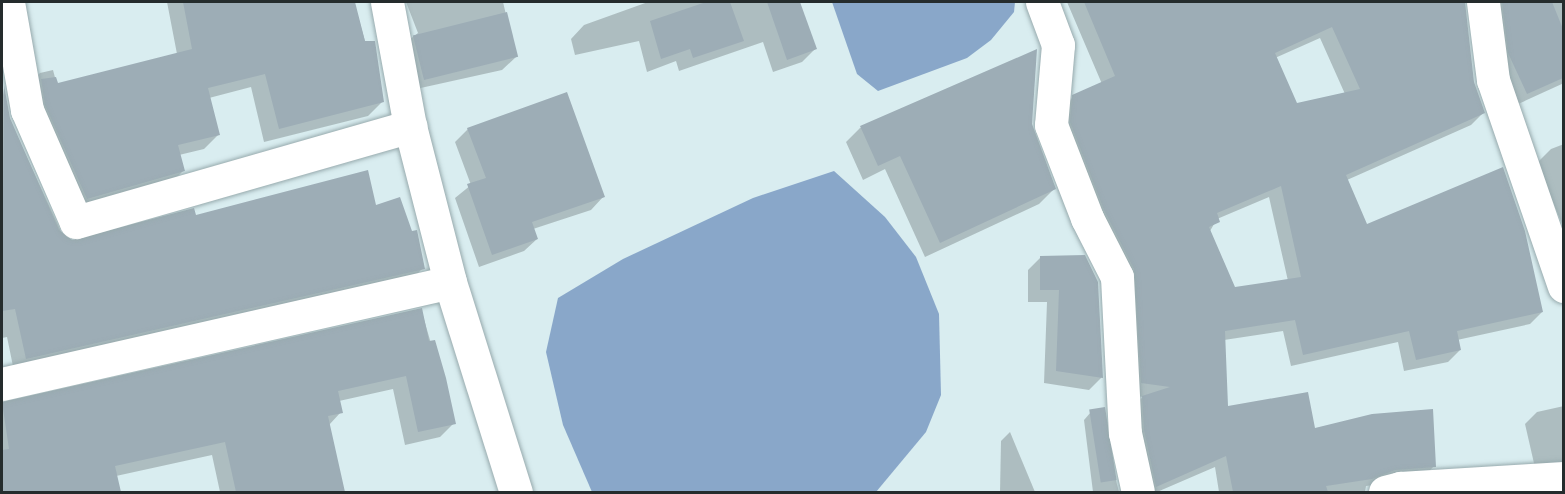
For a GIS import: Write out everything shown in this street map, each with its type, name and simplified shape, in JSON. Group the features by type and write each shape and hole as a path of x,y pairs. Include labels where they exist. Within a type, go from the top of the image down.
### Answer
{"street":[{"path":"8,2 27,110 76,222 410,126"},
{"path":"387,2 410,126 450,282 516,492"},
{"path":"1042,2 1058,45 1051,125 1087,218 1117,277 1125,432 1138,492"},
{"path":"1483,2 1493,80 1561,272"},
{"path":"2,384 450,282"},
{"path":"1384,492 1400,488 1563,478"}],"water":[{"path":"832,2 1015,2 1014,12 991,40 967,58 878,91 857,74"},
{"path":"834,171 885,217 916,257 939,314 941,395 926,432 876,492 592,492 563,425 546,352 558,298 623,259 753,198"}],"building":[{"path":"183,2 355,2 365,41 375,41 384,102 279,129 265,74 208,88 220,135 178,145 185,171 87,199 45,105 41,79 56,77 58,83 192,49"},
{"path":"706,2 730,2 744,41 693,58 690,49 661,59 650,21"},
{"path":"767,2 800,2 817,49 787,60"},
{"path":"1084,2 1465,2 1474,82 1485,113 1346,175 1367,224 1503,167 1525,231 1543,312 1457,331 1461,350 1416,360 1409,331 1303,355 1295,320 1225,331 1228,406 1308,392 1315,428 1372,414 1433,409 1436,467 1395,470 1372,479 1326,486 1328,492 1233,492 1226,456 1156,487 1144,430 1142,396 1170,387 1141,383 1134,269 1104,210 1070,122 1072,95 1115,76","holes":["1332,27 1360,89 1297,103 1275,53","1281,186 1301,277 1235,287 1209,227 1220,222 1217,213"]},
{"path":"1502,2 1552,2 1563,29 1563,78 1527,94 1508,53"},
{"path":"507,12 518,57 424,80 413,35"},
{"path":"1037,49 1032,124 1056,189 940,243 900,156 878,166 860,126"},
{"path":"4,85 10,118 59,230 72,240 194,208 196,215 368,170 376,205 400,197 412,231 417,230 425,269 26,359 15,309 2,311"},
{"path":"567,92 605,197 532,222 538,239 492,255 467,184 486,178 467,128"},
{"path":"1085,255 1098,282 1103,378 1056,371 1059,290 1040,290 1040,256"},
{"path":"422,308 429,341 435,340 456,424 418,432 406,376 338,391 343,413 328,416 345,492 236,492 225,442 115,466 121,492 2,492 2,450 9,449 2,402"},
{"path":"1105,407 1117,480 1101,483 1089,410"}]}
